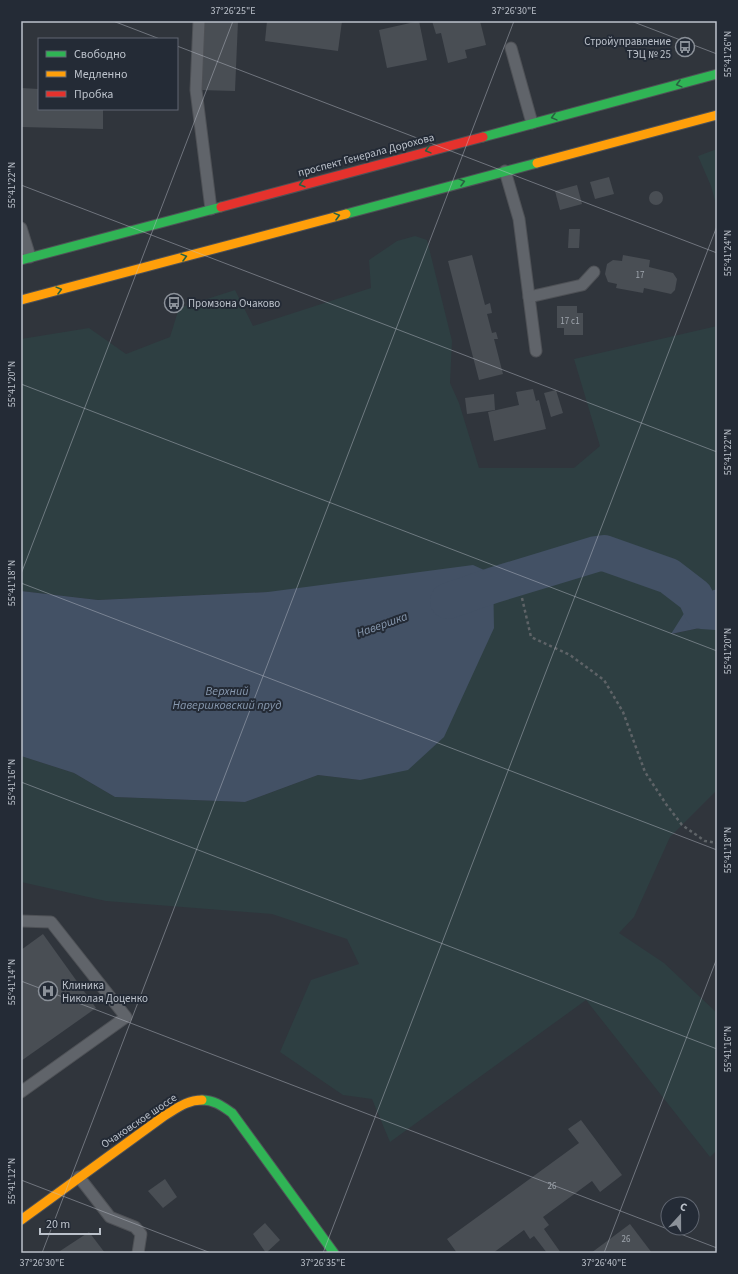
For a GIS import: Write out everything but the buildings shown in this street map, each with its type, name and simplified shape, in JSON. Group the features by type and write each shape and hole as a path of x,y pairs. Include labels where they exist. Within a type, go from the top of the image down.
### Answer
{"main road":[{"name":"проспект Генерала Дорохова","path":"26,259 211,208 717,74"},
{"path":"21,300 717,115"},
{"name":"Очаковское шоссе","path":"21,1220 164,1116 194,1100 213,1101 232,1113 334,1253"}],"lane":[{"path":"199,21 196,90 211,208"},
{"path":"511,48 532,123"},
{"path":"505,171 519,218 536,351"},
{"path":"21,228 26,259"},
{"path":"529,297 582,285 594,272"},
{"path":"21,921 51,922 126,1017 21,1092"},
{"path":"79,1177 110,1217 135,1227 141,1234 138,1253"}],"path":[{"path":"522,598 531,637 570,655 604,680 623,712 645,772 666,804 682,824 705,841 717,843"}],"shaded area":[{"path":"717,149 717,208 711,186 698,156"},
{"path":"415,236 427,240 452,341 450,383 459,403 479,468 574,468 600,446 574,359 717,326 717,589 695,596 672,634 714,625 717,626 717,790 670,837 634,917 619,933 664,963 717,1013 717,1150 710,1157 586,1000 390,1142 372,1099 343,1095 280,1052 311,980 359,964 347,939 272,914 106,901 21,882 21,756 74,773 115,797 245,802 318,775 360,780 268,592 98,600 21,591 21,339 89,328 126,354 170,337 179,308 235,290 253,326 371,288 369,260 397,241"}],"water":[{"name":"Верхний Навершковский пруд","path":"473,565 493,574 494,628 444,737 408,770 360,780 318,775 245,802 115,797 74,773 21,756 21,591 98,600 268,592"},
{"path":"717,589 717,626 714,625 671,634 695,596"}],"waterway":[{"name":"Навершка","path":"448,601 494,585 596,554 604,553 669,576 695,596 702,611 717,612"}],"traffic: fast":[{"path":"483,137 717,74"},
{"path":"346,214 537,163"},
{"path":"21,260 221,207"},
{"path":"202,1100 214,1102 232,1113 334,1253"}],"traffic: slow":[{"path":"537,163 717,115"},
{"path":"21,300 346,214"},
{"path":"21,1220 164,1116 187,1103 202,1100"}],"traffic: jam":[{"path":"221,207 483,137"}],"place":[{"name":"Стройуправление ТЭЦ № 25","path":"685,47"},
{"name":"Промзона Очаково","path":"174,303"},
{"name":"Клиника Николая Доценко","path":"48,991"}]}
